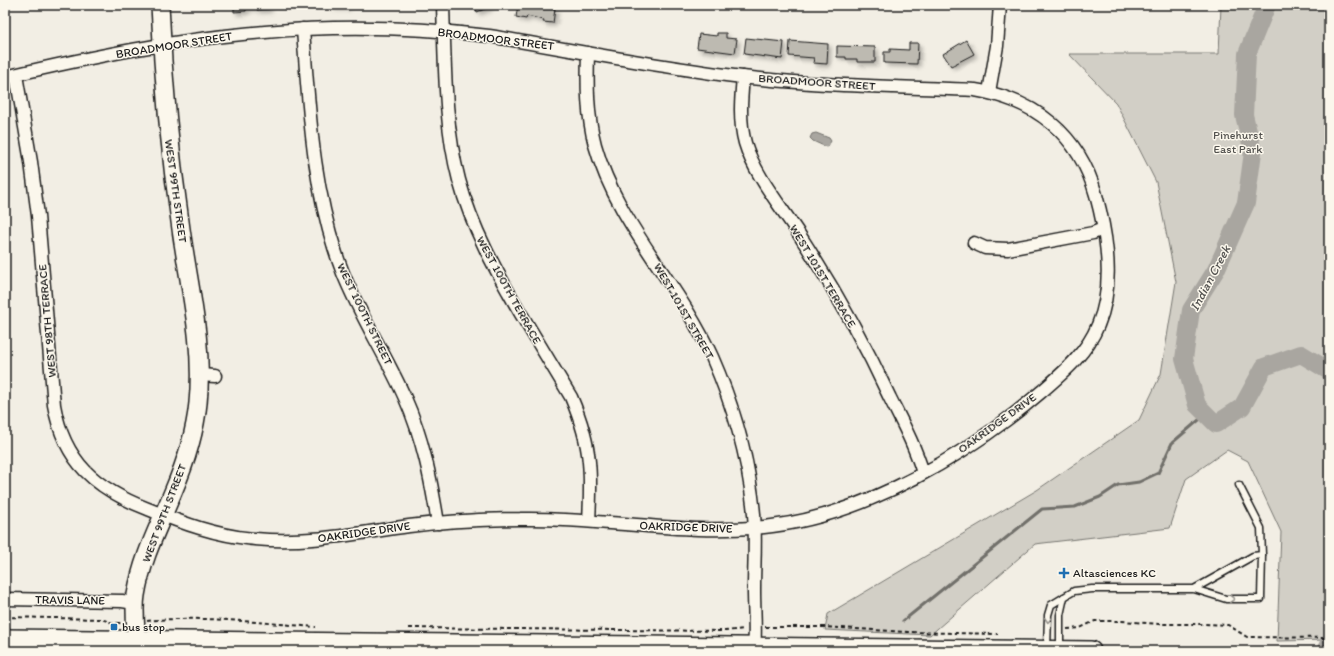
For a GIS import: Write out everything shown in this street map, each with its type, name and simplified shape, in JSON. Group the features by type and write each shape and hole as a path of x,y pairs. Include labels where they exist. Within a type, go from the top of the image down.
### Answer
{"main road":[{"path":"5,639 137,638 754,649 1091,651"}],"street":[{"name":"WEST 99TH STREET","path":"137,638 135,603 140,579 150,545 188,453 198,403 207,376 199,348 169,147 160,5"},
{"name":"WEST 100TH TERRACE","path":"443,5 448,116 451,142 459,180 471,218 482,244 497,273 571,397 579,417 586,440 589,462 589,521"},
{"path":"989,92 997,46 1000,5"},
{"name":"BROADMOOR STREET","path":"10,76 69,62 162,45 225,36 303,29 380,28 488,36 695,71 743,77 846,86 975,90 1005,96 1039,113 1056,126 1078,154 1091,179 1097,198 1103,229"},
{"name":"WEST 100TH STREET","path":"303,29 308,97 317,174 321,199 331,239 352,293 397,381 415,421 426,456 438,523"},
{"name":"WEST 101ST STREET","path":"588,53 587,88 590,116 595,144 604,172 621,205 685,309 711,356 728,396 740,436 754,515 754,649"},
{"name":"WEST 98TH TERRACE","path":"10,76 31,162 38,216 54,405 59,426 78,465 100,485 131,503 162,515"},
{"name":"WEST 101ST TERRACE","path":"743,77 740,102 741,124 745,143 752,161 759,175 798,232 844,308 876,368 908,434 922,473"},
{"path":"974,243 985,248 1008,249 1093,233 1103,229"},
{"name":"OAKRIDGE DRIVE","path":"162,515 184,524 215,532 250,539 282,541 331,538 438,523 481,519 520,518 589,521 715,530 754,528 796,522 831,513 898,485 922,473 979,439 1011,417 1057,378 1077,358 1088,344 1099,324 1105,308 1108,292 1109,268 1103,229"},
{"name":"TRAVIS LANE","path":"5,599 122,601 135,603"}],"lane":[{"path":"1053,650 1048,615 1051,605 1074,591 1092,589 1194,590 1226,599 1261,599 1261,528 1239,485"},
{"path":"1194,590 1253,556 1262,555"},
{"path":"1053,650 1060,630 1060,615 1064,597"}],"path":[{"path":"1329,6 1329,17"},
{"path":"5,617 101,619 113,623 137,638 163,619 238,621 317,627"},
{"path":"1060,630 1080,628 1095,621 1122,621 1158,624 1228,625 1247,637 1329,638"},
{"path":"408,628 725,631 754,627 823,627 901,632 1000,634"}],"green space":[{"name":"Pinehurst East Park","path":"1221,5 1329,5 1329,640 1277,641 1281,532 1248,461 1227,450 1186,479 1170,528 1035,544 930,635 825,630 828,614 1037,490 1139,420 1161,374 1176,282 1156,182 1116,103 1069,54 1219,54"}],"shaded area":[{"path":"816,133 829,138 831,141 828,146 826,147 810,138 812,134"}],"building":[{"path":"234,5 269,5 269,9 257,10 257,7 246,8 246,11 234,12"},
{"path":"332,5 347,5 347,7 332,7"},
{"path":"475,5 489,5 490,7 477,12"},
{"path":"518,5 539,5 555,9 553,23 543,22 544,20 527,16 526,19 516,17"},
{"path":"717,33 726,33 726,38 737,39 735,53 697,48 699,34 717,36"},
{"path":"746,38 784,42 782,59 744,54"},
{"path":"966,40 974,54 951,66 943,54"},
{"path":"790,41 828,44 827,64 813,63 814,58 789,56"},
{"path":"909,43 918,43 917,64 884,63 884,52 890,52 890,49 909,50"},
{"path":"837,46 875,47 875,62 857,62 857,59 837,57"}],"waterway":[{"name":"Indian Creek","path":"1267,5 1247,54 1244,115 1253,152 1246,203 1216,270 1191,310 1184,359 1197,405 1216,424 1242,407 1264,367 1301,354 1329,371"},
{"path":"903,621 1042,509 1075,507 1100,497 1118,485 1139,482 1158,473 1172,443 1206,414"},
{"name":"Indian Creek","path":"1325,651 1329,643"}],"place":[{"name":"Altasciences KC","path":"1064,573"},
{"name":"bus stop","path":"114,627"}]}
